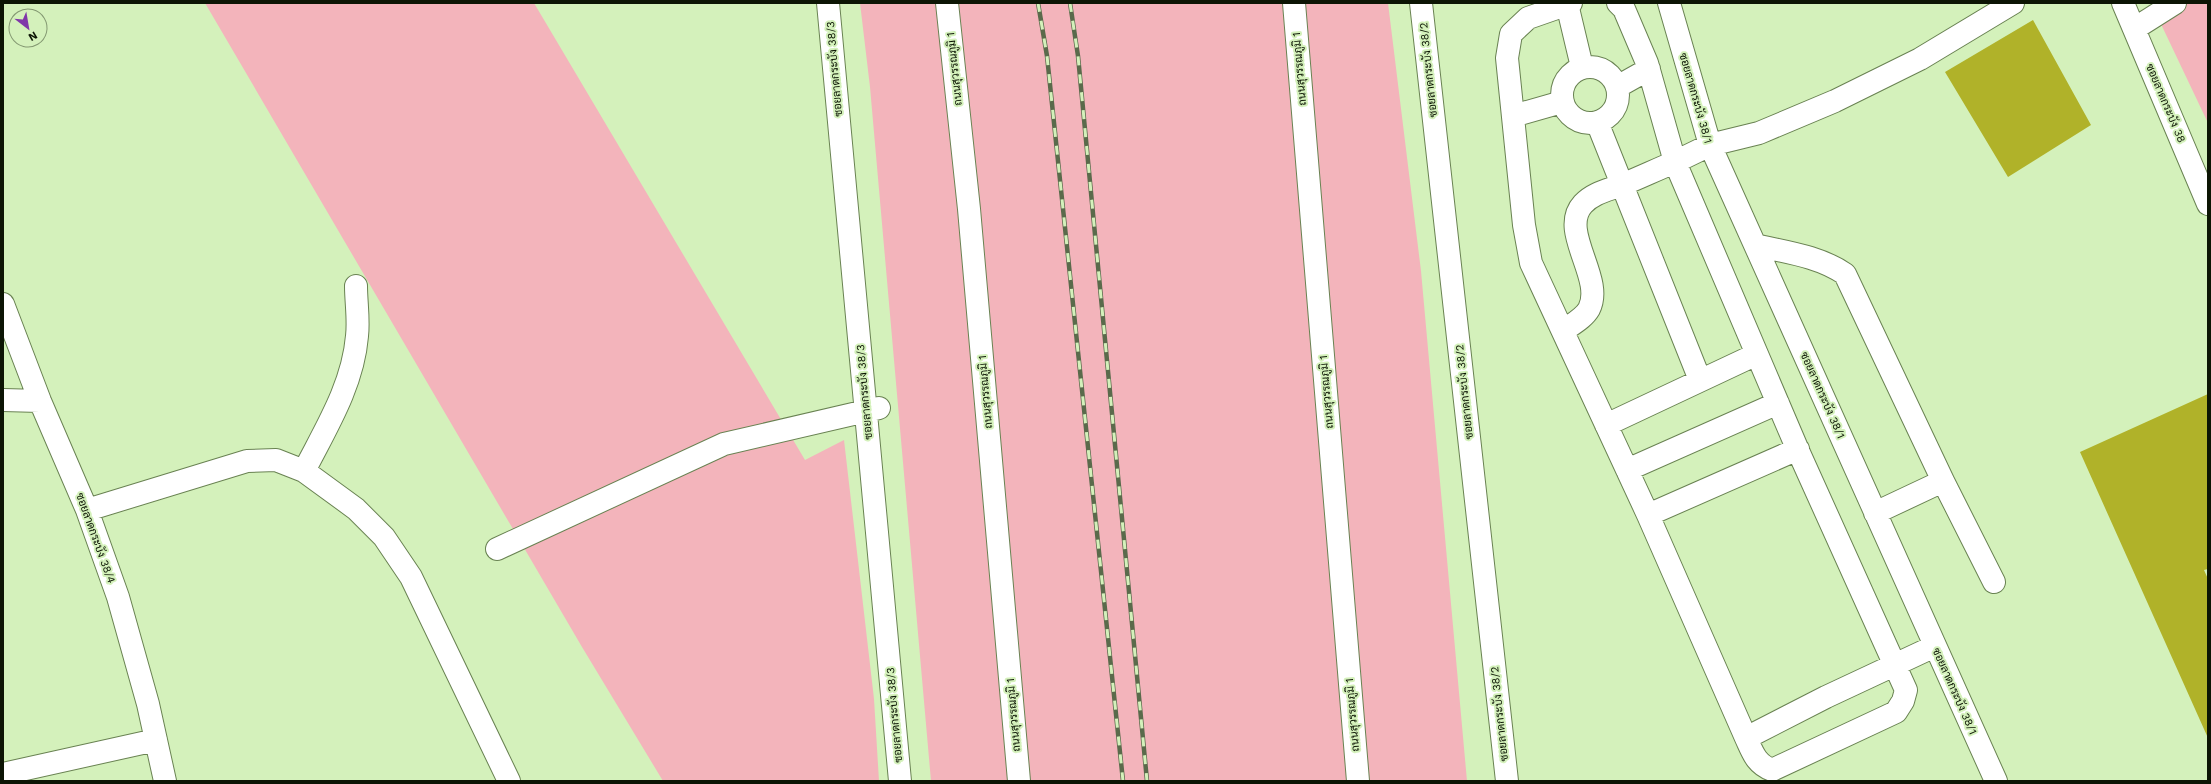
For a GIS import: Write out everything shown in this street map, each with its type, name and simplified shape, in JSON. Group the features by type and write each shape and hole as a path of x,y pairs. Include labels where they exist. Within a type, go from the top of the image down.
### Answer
{"main road":[{"name":"ซอยลาดกระบัง 38/3","path":"828,3 873,410 900,781"},
{"name":"ถนนสุวรรณภูมิ 1","path":"947,3 969,209 1018,781"},
{"name":"ถนนสุวรรณภูมิ 1","path":"1294,3 1358,781"},
{"name":"ซอยลาดกระบัง 38/2","path":"1421,3 1507,781"},
{"path":"1582,67 1569,4 1528,18 1511,34 1506,58 1524,225 1532,263 1648,515 1746,738 1756,759 1762,766 1772,770 1896,712 1903,701 1906,690 1896,664 1798,449 1675,162 1649,69 1624,9 1618,3"},
{"name":"ซอยลาดกระบัง 38/1","path":"1668,3 1710,145 1996,781"},
{"path":"1563,331 1588,311 1593,299 1592,285 1577,237 1577,217 1582,205 1594,195 1622,185 1710,145 1759,132 1835,101 1920,59 2013,3"},
{"name":"ซอยลาดกระบัง 38","path":"2123,3 2208,204"},
{"path":"2134,29 2175,3"},
{"path":"1582,67 1597,67 1610,75 1617,88 1617,102 1610,115 1597,122 1582,123 1570,115 1562,102 1562,88 1569,75 1582,67"},
{"path":"1617,88 1649,69"},
{"path":"1513,116 1562,102"},
{"path":"1597,122 1700,380"},
{"path":"1755,245 1814,259 1834,267 1845,274 1943,481 1994,582"},
{"path":"304,471 342,396 353,362 357,334 356,286"},
{"name":"ซอยลาดกระบัง 38/4","path":"3,304 40,401 86,510 118,597 148,704 165,781"},
{"path":"1606,425 1757,354"},
{"path":"3,400 40,401"},
{"path":"1627,470 1778,403"},
{"path":"497,548 724,444 873,410"},
{"path":"1648,515 1798,449"},
{"path":"86,510 247,461 276,460 304,471 356,509 384,537 411,577 509,781"},
{"path":"1875,513 1943,481"},
{"path":"1746,738 1826,697 1935,646"},
{"path":"3,774 156,740"}],"shaded area":[{"path":"205,3 534,3 805,460 844,440 874,699 879,781 663,781 582,647"},
{"path":"860,3 1388,3 1421,271 1467,781 931,781 870,87"},
{"path":"2151,3 2208,3 2208,123"}],"building":[{"path":"2033,20 2091,125 2008,177 1945,72"},
{"path":"2208,394 2208,569 2204,570 2208,579 2208,738 2080,452"}],"railway":[{"path":"1038,3 1047,56 1123,781"},
{"path":"1070,3 1078,56 1147,781"}]}
